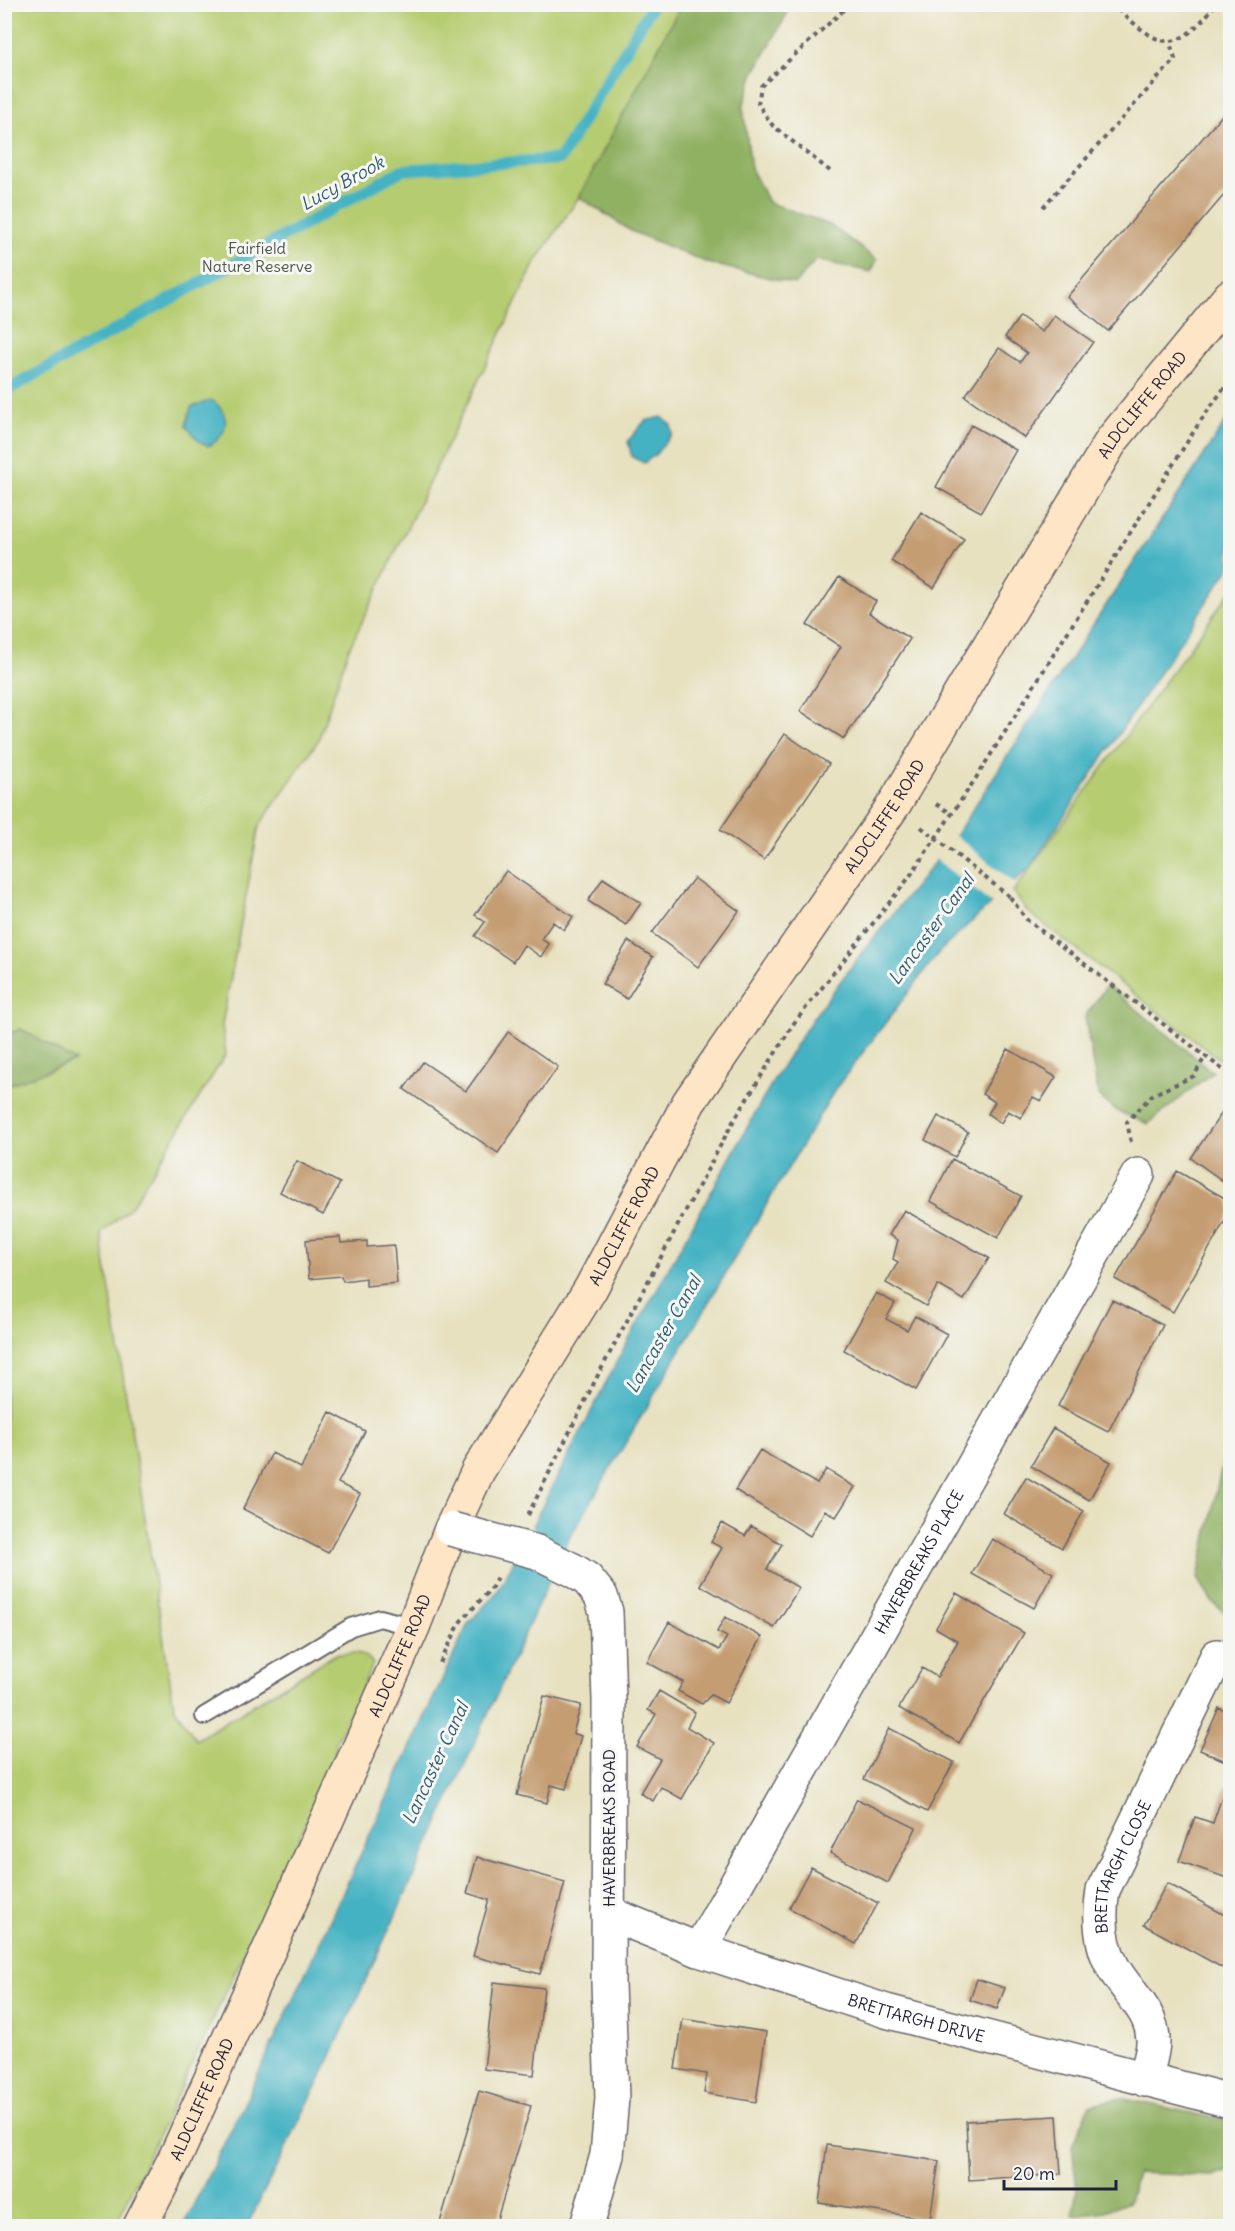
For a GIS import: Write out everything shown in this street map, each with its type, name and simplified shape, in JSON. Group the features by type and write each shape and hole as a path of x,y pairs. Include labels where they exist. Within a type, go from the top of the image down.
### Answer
{"street":[{"name":"ALDCLIFFE ROAD","path":"140,2226 181,2145 413,1627 451,1529 478,1471 591,1288 689,1102 895,803 1112,440 1230,296"},
{"name":"HAVERBREAKS PLACE","path":"699,1950 1138,1175"},
{"name":"HAVERBREAKS ROAD","path":"451,1529 537,1552 573,1570 587,1580 601,1596 606,1612 609,1700 608,1913 612,2098 607,2155 587,2226"},
{"name":"BRETTARGH CLOSE","path":"1144,2080 1153,2040 1145,2012 1113,1967 1103,1943 1100,1908 1102,1890 1216,1656"},
{"name":"BRETTARGH DRIVE","path":"608,1913 699,1950 886,2011 1230,2101"}],"lane":[{"path":"204,1716 351,1627 380,1618 413,1627"}],"path":[{"path":"830,171 773,126 758,104 761,86 850,4"},
{"path":"1111,4 1143,32 1160,42 1170,43 1184,36 1216,4"},
{"path":"1043,207 1175,59 1170,43"},
{"path":"523,1525 597,1377 734,1120 794,1023 908,879 1201,420 1230,380"},
{"path":"936,804 951,813"},
{"path":"921,827 1010,897 1027,920 1230,1075"},
{"path":"1138,1175 1127,1122 1152,1095 1194,1076 1206,1055"},
{"path":"434,1674 461,1621 491,1589 502,1568"}],"green space":[{"name":"Fairfield Nature Reserve","path":"5,5 681,5 579,197 535,263 348,651 318,741 259,826 222,1025 226,1054 131,1207 101,1233 174,1707 196,1740 334,1655 361,1654 373,1664 336,1743 335,1762 115,2226 5,2226"},
{"path":"681,5 783,5 787,14 753,75 743,107 751,168 768,202 830,225 877,260 871,272 816,260 795,284 708,263 631,231 579,197"},
{"path":"1230,592 1230,1067 1028,912 1013,892"},
{"path":"1107,985 1213,1072 1148,1124 1115,1110 1098,1095 1085,1017"},
{"path":"21,1029 75,1061 5,1086 5,1035"},
{"path":"1230,1444 1230,1617 1212,1602 1198,1578 1224,1456"},
{"path":"1120,2098 1230,2121 1230,2171 1215,2176 1137,2173 1129,2202 1105,2211 1073,2215 1077,2189 1072,2146 1090,2105"}],"water":[{"path":"212,400 222,411 226,424 221,436 209,446 200,442 186,426 191,407"},
{"name":"Lancaster Canal","path":"1230,415 1230,567 1030,867 939,952 836,1088 567,1542 323,2073 247,2226 183,2226 248,2096 468,1624 497,1592 514,1561 524,1557 536,1533 533,1524 617,1361 777,1074 813,1018 864,950 954,838"},
{"path":"662,417 671,425 672,434 655,455 644,463 632,457 628,441 645,421"}],"pier":[{"path":"953,834 1016,884 993,905 934,858"}],"building":[{"path":"1230,106 1230,188 1108,331 1067,297"},
{"path":"1054,315 1093,342 1025,438 965,396 999,348 1020,362 1027,353 1005,337 1020,316 1042,332"},
{"path":"971,425 1016,450 981,512 936,487"},
{"path":"921,512 964,539 934,588 891,561"},
{"path":"839,577 876,601 869,613 910,639 844,739 800,711 841,647 807,625"},
{"path":"785,734 829,764 764,860 720,830"},
{"path":"506,871 573,917 564,930 553,922 541,939 549,944 541,957 524,945 513,962 475,936 485,922 475,915"},
{"path":"603,878 641,903 626,925 588,901"},
{"path":"694,878 739,911 698,967 652,933"},
{"path":"628,941 653,957 627,999 602,984"},
{"path":"508,1032 558,1067 498,1153 404,1089 423,1062 466,1091"},
{"path":"1008,1049 1056,1077 1041,1101 1033,1097 1021,1118 1008,1111 1001,1123 988,1114 995,1102 982,1094"},
{"path":"1230,1101 1230,1186 1191,1158"},
{"path":"938,1116 968,1132 955,1157 925,1140"},
{"path":"952,1159 1021,1196 998,1238 930,1201"},
{"path":"297,1161 340,1183 323,1215 280,1192"},
{"path":"1177,1171 1230,1201 1230,1212 1173,1312 1115,1279"},
{"path":"904,1210 989,1258 964,1300 938,1285 926,1306 886,1283 898,1262 893,1259 898,1240 889,1235"},
{"path":"340,1237 341,1243 367,1241 367,1247 394,1245 397,1283 366,1286 366,1278 343,1281 341,1276 309,1279 306,1240"},
{"path":"876,1293 895,1303 886,1319 907,1330 915,1316 947,1334 916,1390 844,1350"},
{"path":"1112,1300 1163,1325 1108,1432 1058,1406"},
{"path":"330,1412 365,1431 338,1483 360,1494 328,1553 243,1509 272,1453 301,1468"},
{"path":"1053,1428 1111,1462 1089,1500 1031,1466"},
{"path":"760,1450 817,1484 826,1469 855,1487 836,1517 825,1510 810,1536 735,1490"},
{"path":"1026,1477 1084,1511 1062,1548 1004,1514"},
{"path":"722,1523 745,1536 751,1526 782,1544 767,1569 799,1588 774,1628 700,1585 722,1548 711,1542"},
{"path":"992,1539 1053,1573 1034,1608 972,1574"},
{"path":"956,1593 1024,1633 959,1743 899,1708 922,1668 937,1677 958,1641 936,1628"},
{"path":"725,1617 762,1637 726,1703 711,1695 702,1704 678,1691 683,1682 647,1662 669,1622 719,1650 727,1637 717,1632"},
{"path":"659,1691 695,1712 687,1727 714,1743 682,1799 661,1787 653,1801 640,1793 660,1759 637,1747 656,1714 648,1710"},
{"path":"544,1696 581,1705 573,1733 581,1736 566,1789 551,1785 547,1803 517,1795"},
{"path":"1219,1708 1230,1713 1230,1763 1200,1750"},
{"path":"889,1728 954,1762 927,1812 864,1779"},
{"path":"1226,1785 1230,1787 1230,1867 1227,1878 1179,1861 1195,1817 1213,1823"},
{"path":"857,1799 916,1828 888,1883 830,1853"},
{"path":"477,1857 565,1882 540,1974 473,1956 489,1900 467,1893"},
{"path":"811,1867 878,1903 856,1944 789,1908"},
{"path":"1167,1883 1230,1918 1230,1972 1144,1925"},
{"path":"977,1979 1005,1988 997,2009 970,2000"},
{"path":"494,1982 544,1988 534,2075 484,2069"},
{"path":"683,2019 766,2032 756,2102 704,2093 707,2074 675,2069"},
{"path":"479,2091 531,2106 495,2226 439,2226"},
{"path":"1057,2116 1061,2174 969,2180 966,2121"},
{"path":"827,2145 939,2161 930,2219 819,2203"}],"waterway":[{"name":"Lucy Brook","path":"4,392 402,170 560,159 653,4"}]}
